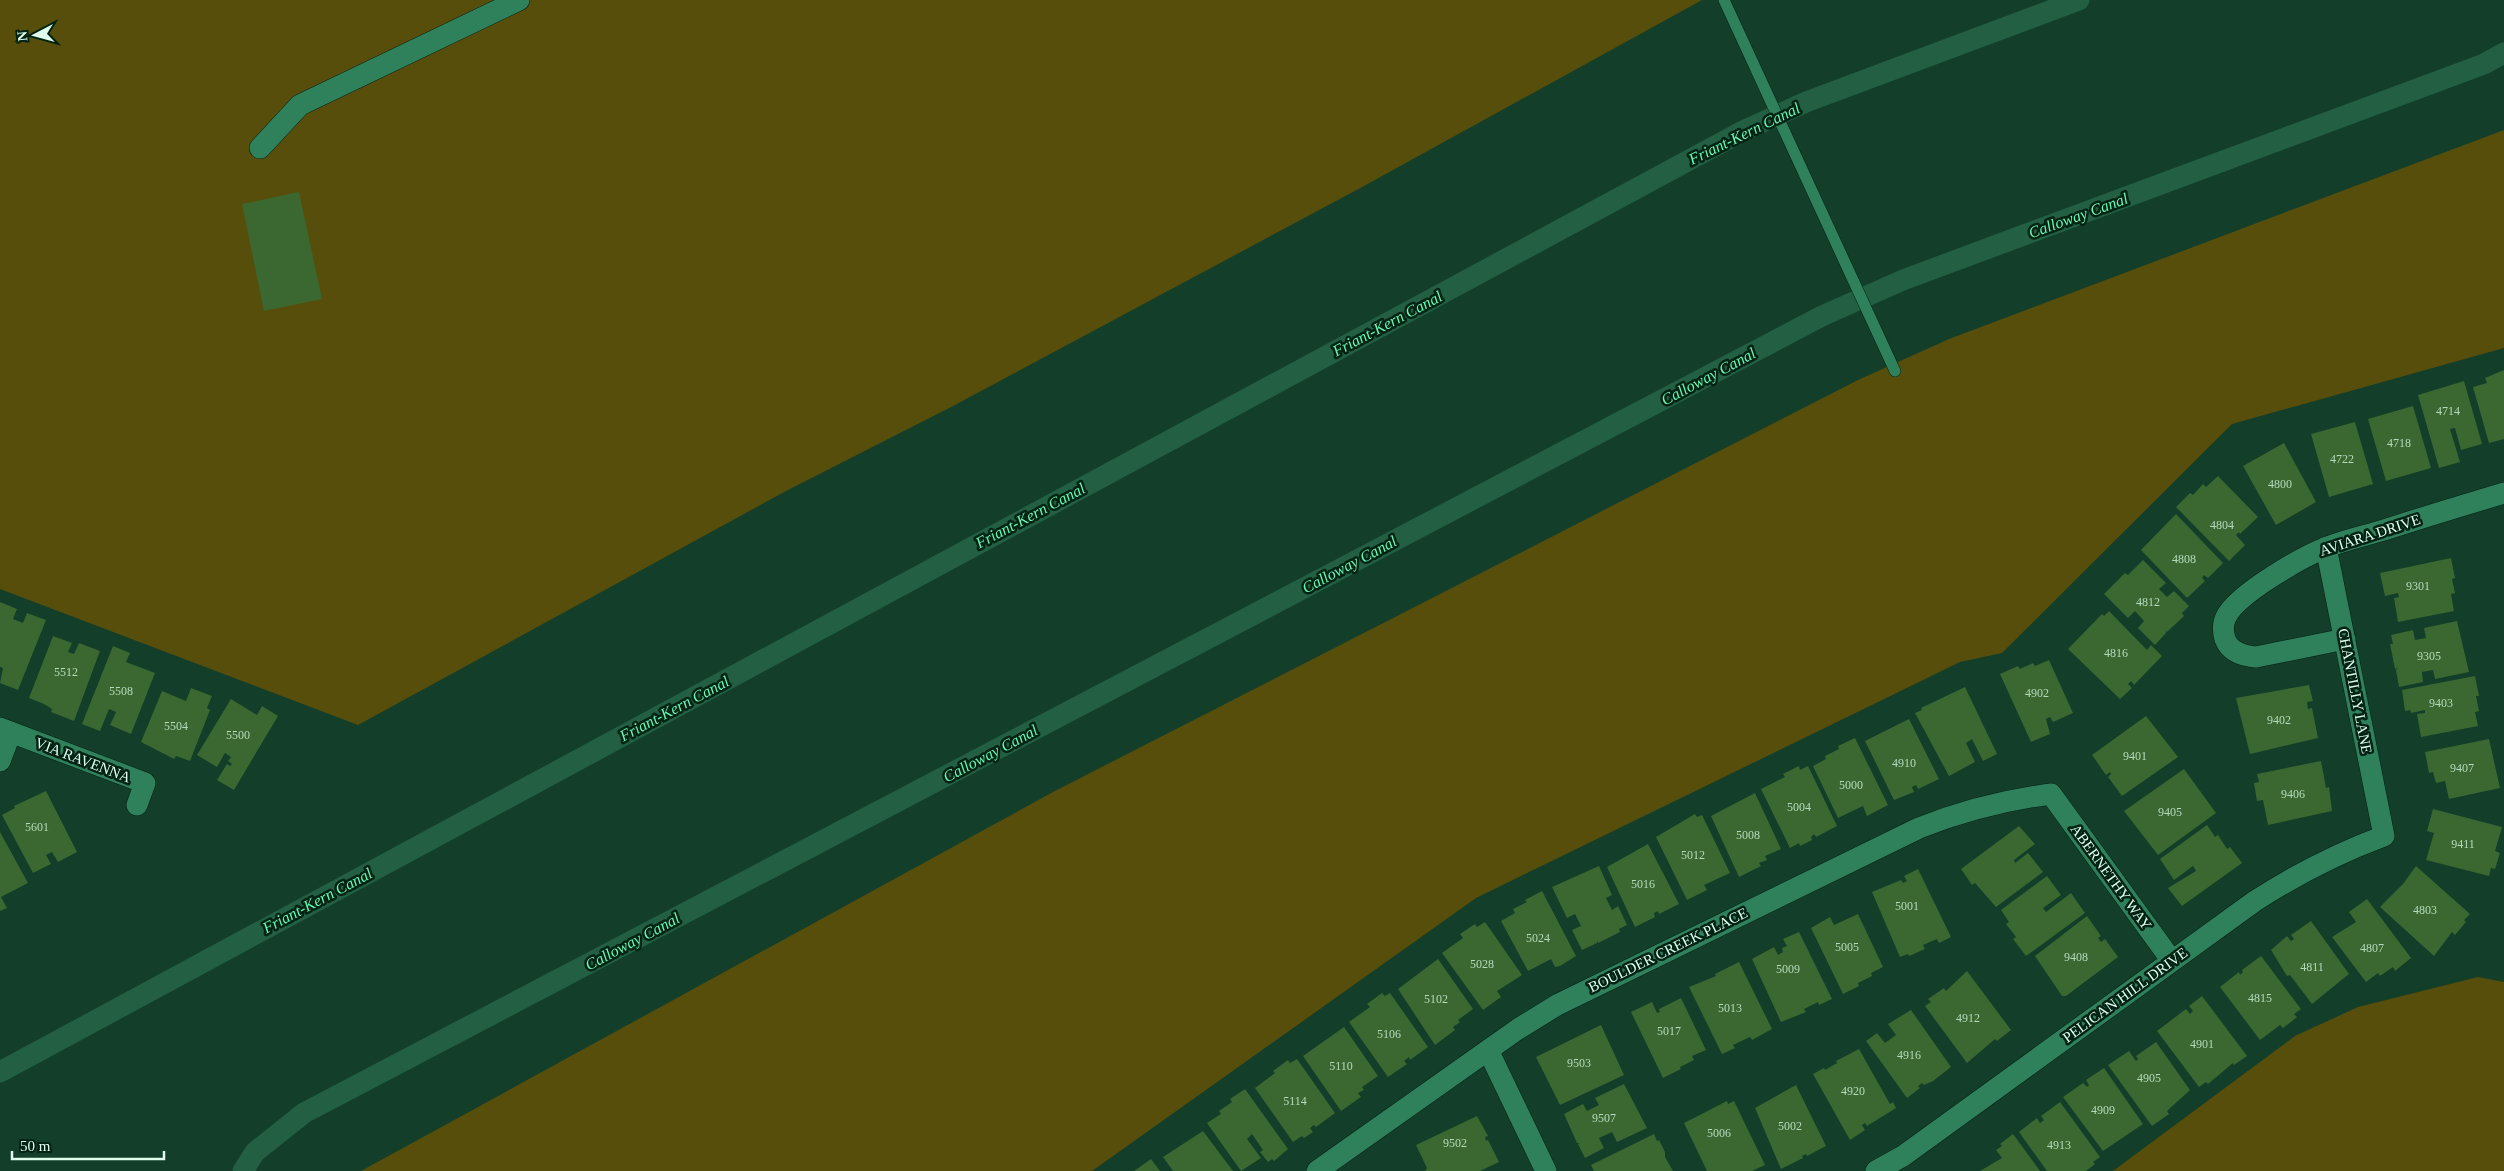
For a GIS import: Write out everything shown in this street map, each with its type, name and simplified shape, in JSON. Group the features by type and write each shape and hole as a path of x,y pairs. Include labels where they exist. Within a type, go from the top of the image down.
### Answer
{"street":[{"path":"260,148 300,105 519,0"},
{"name":"AVIARA DRIVE","path":"2345,639 2256,657 2244,656 2233,650 2226,640 2223,629 2226,616 2262,583 2292,564 2326,547 2504,493"},
{"name":"CHANTILLY LANE","path":"2326,547 2384,836"},
{"path":"0,761 6,730"},
{"name":"VIA RAVENNA","path":"6,730 145,783 137,805"},
{"name":"ABERNETHY WAY","path":"2051,794 2172,961"},
{"name":"BOULDER CREEK PLACE","path":"1317,1171 1488,1050 1557,1005 1919,828 1962,811 2006,800 2051,794"},
{"name":"PELICAN HILL DRIVE","path":"1876,1171 1903,1156 2255,901 2294,875 2337,854 2384,836"},
{"path":"1488,1050 1546,1171"}],"lane":[{"path":"1724,0 1896,371"}],"shaded area":[{"path":"0,0 1702,0 1364,186 953,406 786,491 358,725 0,589"},
{"path":"2504,130 2504,348 2232,424 2002,653 1960,662 1476,898 1092,1171 361,1171 1053,792 1858,380 1949,339"},
{"path":"2478,977 2504,982 2504,1171 2113,1171 2295,1036 2358,1007"}],"building":[{"path":"299,192 322,299 264,311 242,204"},
{"path":"2504,370 2504,439 2489,443 2473,387 2487,383 2485,378"},
{"path":"2464,381 2482,444 2461,450 2455,428 2450,429 2460,462 2439,468 2418,395"},
{"path":"2413,406 2431,468 2386,481 2368,419"},
{"path":"2355,422 2373,484 2329,497 2311,434"},
{"path":"2284,443 2316,502 2276,525 2243,466"},
{"path":"2218,476 2258,517 2240,534 2239,532 2236,535 2245,545 2229,561 2176,507 2190,493 2193,495 2203,484 2206,487"},
{"path":"2176,514 2223,563 2208,578 2204,575 2202,578 2205,581 2187,598 2141,550"},
{"path":"2451,558 2455,578 2452,579 2455,593 2451,594 2454,611 2398,622 2394,598 2399,597 2398,593 2385,596 2380,573"},
{"path":"2143,560 2166,583 2159,589 2167,597 2174,591 2189,606 2182,613 2184,616 2167,632 2166,630 2166,633 2155,645 2138,628 2144,621 2135,611 2128,618 2104,594 2125,573 2128,575"},
{"path":"0,602 17,609 13,619 23,623 27,613 46,620 18,690 0,683 3,668 0,667"},
{"path":"2109,611 2147,650 2151,645 2162,656 2134,685 2131,681 2128,684 2132,688 2120,699 2068,649 2102,614 2104,616"},
{"path":"2457,621 2469,672 2435,679 2433,670 2422,672 2423,682 2399,687 2396,670 2398,668 2395,669 2390,644 2393,644 2391,635 2413,630 2415,640 2426,638 2424,628"},
{"path":"53,636 72,643 68,652 74,654 79,643 100,651 74,721 51,712 52,709 29,698"},
{"path":"113,646 130,653 126,662 155,673 131,734 110,725 116,712 109,709 100,731 82,724"},
{"path":"2049,660 2073,713 2053,722 2050,717 2046,719 2050,734 2031,742 2000,674 2018,666 2020,669 2033,663 2035,666"},
{"path":"2475,676 2479,696 2476,696 2479,711 2475,712 2478,726 2421,737 2417,714 2425,713 2425,710 2411,713 2410,710 2405,711 2402,690"},
{"path":"2309,685 2313,701 2307,702 2308,709 2312,708 2318,738 2250,754 2236,698"},
{"path":"1965,687 1997,754 1983,761 1972,739 1966,743 1975,762 1949,776 1915,713 1922,710 1921,708"},
{"path":"191,688 212,696 207,708 210,710 190,761 176,756 174,759 141,742 162,691 186,701"},
{"path":"231,699 257,715 262,706 278,716 234,790 217,780 227,764 230,766 232,764 228,761 231,757 225,753 217,767 197,755"},
{"path":"2146,716 2178,757 2122,796 2108,777 2111,774 2110,772 2106,775 2092,755"},
{"path":"1909,719 1939,779 1918,789 1916,785 1912,787 1914,792 1894,800 1865,741"},
{"path":"1855,738 1888,805 1867,816 1863,806 1838,818 1813,766 1826,759 1825,756 1839,749 1838,746"},
{"path":"2489,739 2500,788 2449,799 2445,781 2436,783 2433,772 2429,773 2425,752"},
{"path":"2321,761 2326,788 2329,787 2332,811 2268,825 2263,800 2257,801 2254,783 2259,782 2257,774"},
{"path":"1799,766 1800,770 1808,766 1837,826 1816,837 1814,834 1811,837 1812,840 1800,846 1799,843 1790,848 1761,789 1785,777 1783,774"},
{"path":"2184,769 2216,813 2158,855 2124,811"},
{"path":"46,791 77,852 58,862 52,852 46,855 51,864 33,873 2,815 15,808 14,806"},
{"path":"1755,793 1781,849 1765,856 1767,860 1759,863 1761,866 1739,877 1711,816"},
{"path":"2433,809 2502,827 2495,851 2500,853 2495,869 2491,868 2489,876 2426,860 2434,833 2427,831"},
{"path":"1695,814 1697,817 1702,815 1730,873 1704,885 1707,890 1687,900 1656,837"},
{"path":"2207,825 2215,837 2218,835 2227,849 2230,847 2242,863 2182,906 2168,888 2196,871 2193,866 2174,880 2160,859"},
{"path":"2019,826 2035,844 2014,860 2015,863 2028,853 2043,872 1996,907 1975,883 1972,885 1961,869"},
{"path":"0,832 28,883 1,897 7,908 0,911"},
{"path":"1648,844 1679,904 1659,914 1658,911 1654,913 1655,917 1635,927 1607,867"},
{"path":"1599,866 1612,895 1606,898 1612,910 1618,906 1627,925 1619,929 1620,932 1598,943 1597,940 1597,943 1582,950 1572,930 1581,926 1575,914 1567,918 1552,887"},
{"path":"2416,866 2470,914 2455,935 2452,932 2434,956 2380,907 2403,884"},
{"path":"1918,869 1951,937 1939,943 1937,939 1923,945 1925,949 1909,956 1908,954 1900,957 1872,892 1901,880 1903,883 1907,881 1904,876"},
{"path":"2047,876 2061,895 2043,908 2046,912 2071,893 2085,913 2026,956 2013,939 2016,937 2006,924 2009,922 2001,910"},
{"path":"1542,891 1576,956 1560,966 1555,967 1551,959 1528,971 1501,921 1515,913 1513,909 1527,902 1525,900"},
{"path":"2367,899 2411,958 2395,971 2393,967 2380,976 2378,973 2366,982 2332,937 2356,922 2349,912"},
{"path":"1858,914 1883,967 1871,973 1872,976 1858,983 1859,986 1843,994 1811,928 1830,917 1834,925"},
{"path":"2087,916 2101,936 2098,938 2101,942 2105,939 2118,957 2066,996 2062,996 2035,956"},
{"path":"2311,921 2349,974 2312,1004 2290,975 2287,976 2271,950 2287,936 2291,941 2294,939 2291,935"},
{"path":"1485,922 1522,975 1497,991 1501,997 1483,1010 1442,953 1463,938 1460,934 1475,924 1477,927"},
{"path":"1799,932 1832,999 1819,1005 1818,1002 1804,1009 1806,1012 1781,1022 1752,959 1774,947 1778,955 1783,952 1782,948 1787,946 1783,939"},
{"path":"2261,956 2301,1009 2294,1014 2297,1017 2283,1028 2280,1025 2260,1040 2220,987 2239,972 2240,975 2243,972 2242,970"},
{"path":"1438,959 1473,1009 1458,1020 1460,1022 1453,1027 1455,1030 1435,1045 1398,989"},
{"path":"1739,962 1772,1029 1752,1040 1750,1037 1733,1045 1735,1048 1722,1054 1689,987 1716,976 1715,974"},
{"path":"1967,971 2011,1030 1997,1041 1995,1039 1967,1063 1925,1006 1931,1002 1928,999 1944,988 1946,991"},
{"path":"1382,993 1385,996 1390,993 1428,1047 1410,1060 1409,1057 1404,1061 1407,1064 1388,1077 1349,1022 1370,1007 1367,1004"},
{"path":"2202,996 2247,1056 2234,1065 2233,1063 2208,1084 2206,1082 2199,1087 2157,1031 2186,1009 2190,1014 2193,1011 2189,1006"},
{"path":"1681,998 1706,1050 1692,1056 1694,1060 1663,1078 1631,1012 1652,1002 1657,1013 1660,1012 1659,1009"},
{"path":"1911,1010 1951,1067 1933,1081 1924,1085 1922,1083 1918,1086 1920,1088 1907,1098 1866,1041 1877,1033 1885,1043 1896,1035 1888,1024"},
{"path":"1601,1025 1624,1075 1560,1105 1536,1057"},
{"path":"1344,1027 1378,1076 1362,1087 1364,1090 1358,1093 1361,1097 1341,1111 1303,1056"},
{"path":"2156,1042 2190,1090 2167,1111 2169,1114 2152,1126 2108,1065 2129,1051 2136,1061 2138,1059 2136,1056"},
{"path":"1859,1049 1890,1104 1893,1102 1896,1108 1867,1126 1865,1123 1862,1125 1865,1130 1850,1140 1813,1074 1824,1068 1825,1070 1837,1063 1836,1061"},
{"path":"1297,1059 1335,1113 1316,1127 1314,1125 1310,1128 1313,1132 1293,1142 1255,1088 1275,1073 1273,1071 1288,1060 1290,1063"},
{"path":"2104,1068 2143,1124 2103,1151 2063,1097 2083,1083 2087,1087 2089,1085 2086,1080"},
{"path":"1624,1084 1647,1128 1617,1142 1612,1132 1599,1138 1604,1148 1585,1158 1578,1144 1580,1143 1577,1143 1564,1114 1583,1104 1587,1111 1599,1105 1595,1098"},
{"path":"1796,1085 1826,1146 1807,1156 1806,1154 1802,1156 1803,1158 1781,1169 1755,1108"},
{"path":"1245,1089 1288,1149 1274,1161 1272,1159 1268,1162 1260,1152 1263,1150 1252,1134 1247,1139 1261,1158 1241,1171 1207,1123 1221,1114 1219,1111 1232,1102 1230,1099"},
{"path":"1727,1101 1728,1104 1734,1101 1765,1165 1752,1171 1707,1171 1684,1123"},
{"path":"2060,1102 2100,1157 2086,1171 2047,1171 2019,1132 2037,1118 2040,1123 2044,1120 2041,1116"},
{"path":"1477,1116 1488,1136 1485,1137 1486,1141 1488,1140 1499,1162 1480,1171 1425,1171 1427,1168 1416,1145"},
{"path":"1203,1131 1233,1171 1173,1171 1163,1157"},
{"path":"1654,1134 1657,1141 1659,1140 1665,1152 1665,1157 1673,1171 1594,1171 1591,1165"},
{"path":"2013,1134 2040,1171 1980,1171 2002,1158 1996,1150 2002,1146 2000,1144"},
{"path":"1151,1159 1160,1171 1134,1171"}],"waterway":[{"name":"Friant-Kern Canal","path":"0,1072 1743,131 1806,102 2079,0"},
{"name":"Calloway Canal","path":"243,1171 255,1152 304,1113 1822,316 1903,280 2484,64 2504,53"}]}
